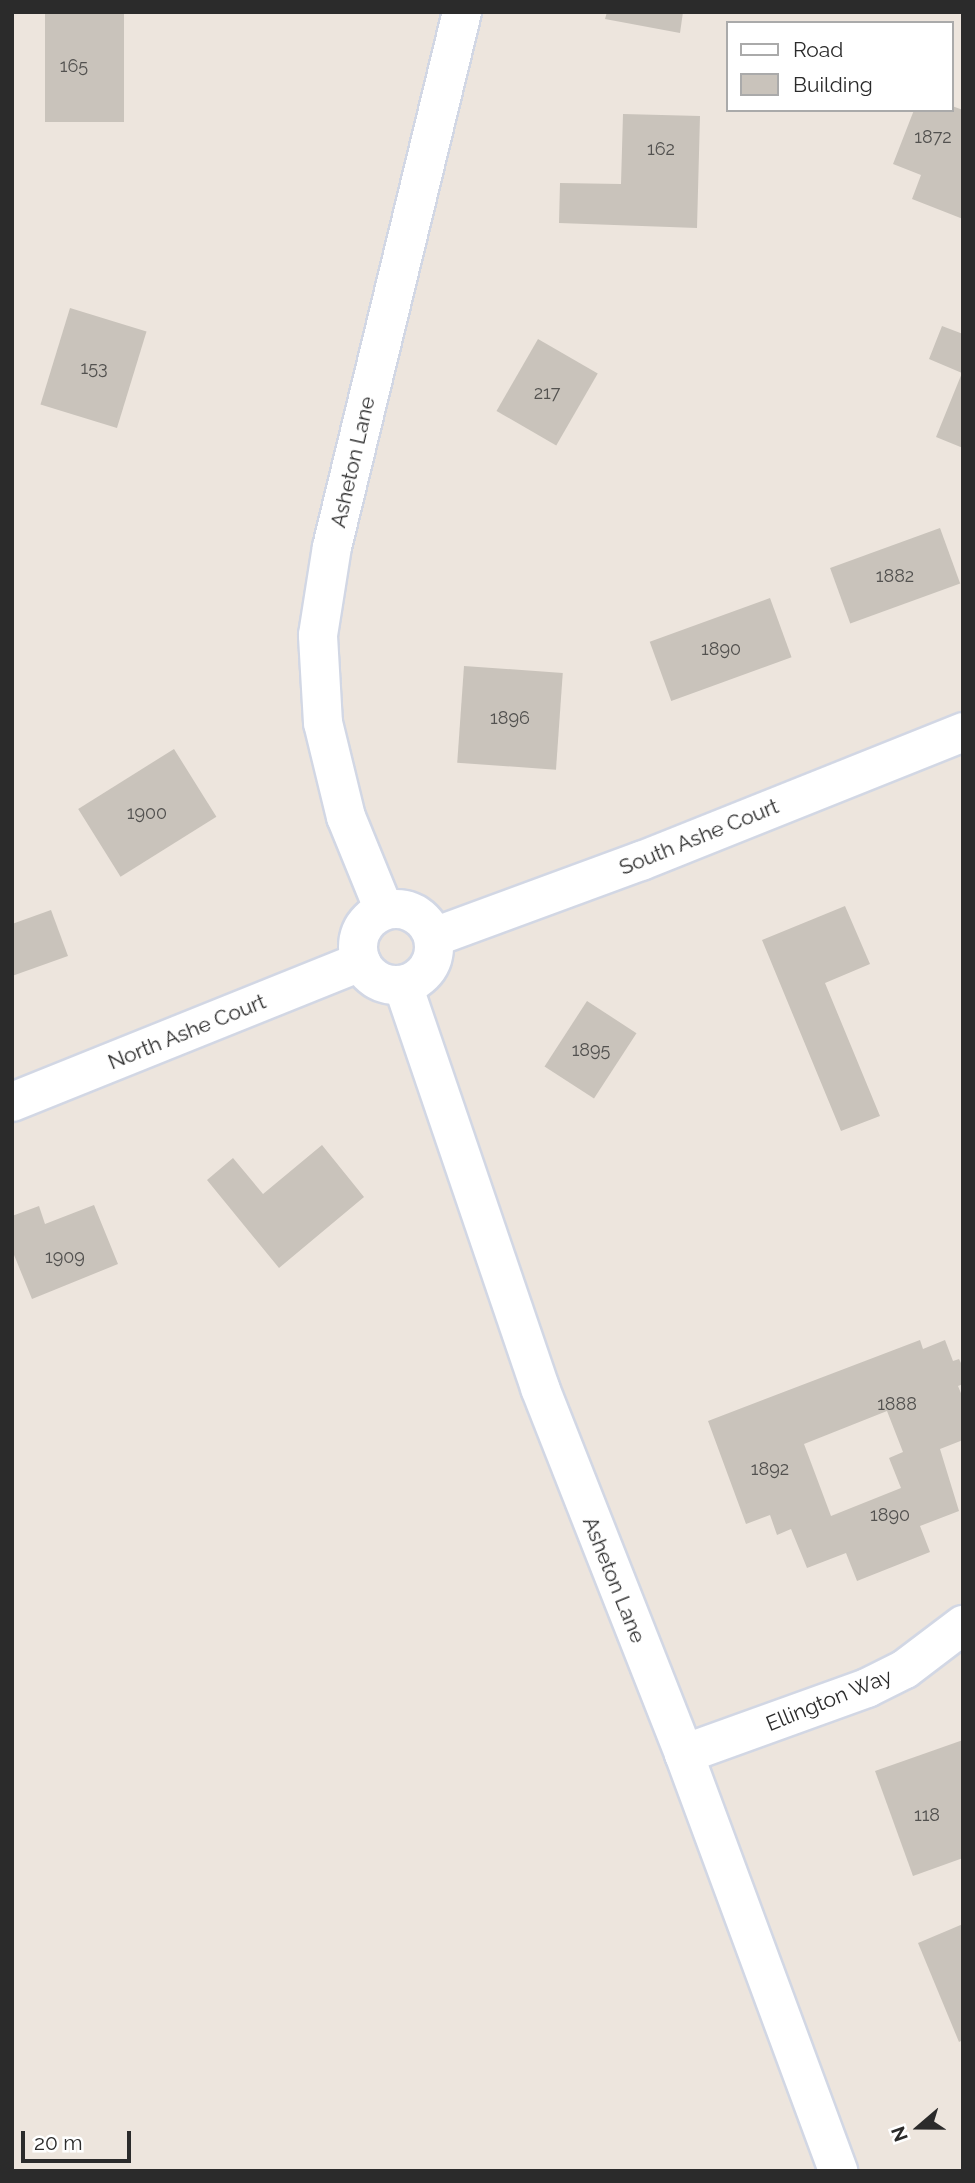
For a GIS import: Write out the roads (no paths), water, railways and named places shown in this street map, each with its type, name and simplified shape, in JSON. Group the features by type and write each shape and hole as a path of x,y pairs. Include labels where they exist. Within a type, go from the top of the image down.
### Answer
{"street":[{"name":"Asheton Lane","path":"384,910 346,817 323,723 318,635 332,547 462,12"},
{"name":"South Ashe Court","path":"434,937 641,862 963,732"},
{"path":"396,908 420,916 434,937 432,962 425,974 403,985 378,981 361,962 358,950 364,926 384,910 396,908"},
{"name":"North Ashe Court","path":"12,1102 361,962"},
{"name":"Asheton Lane","path":"403,985 540,1388 684,1755 838,2171"},
{"name":"Ellington Way","path":"684,1755 867,1688 905,1669 963,1625"}]}
